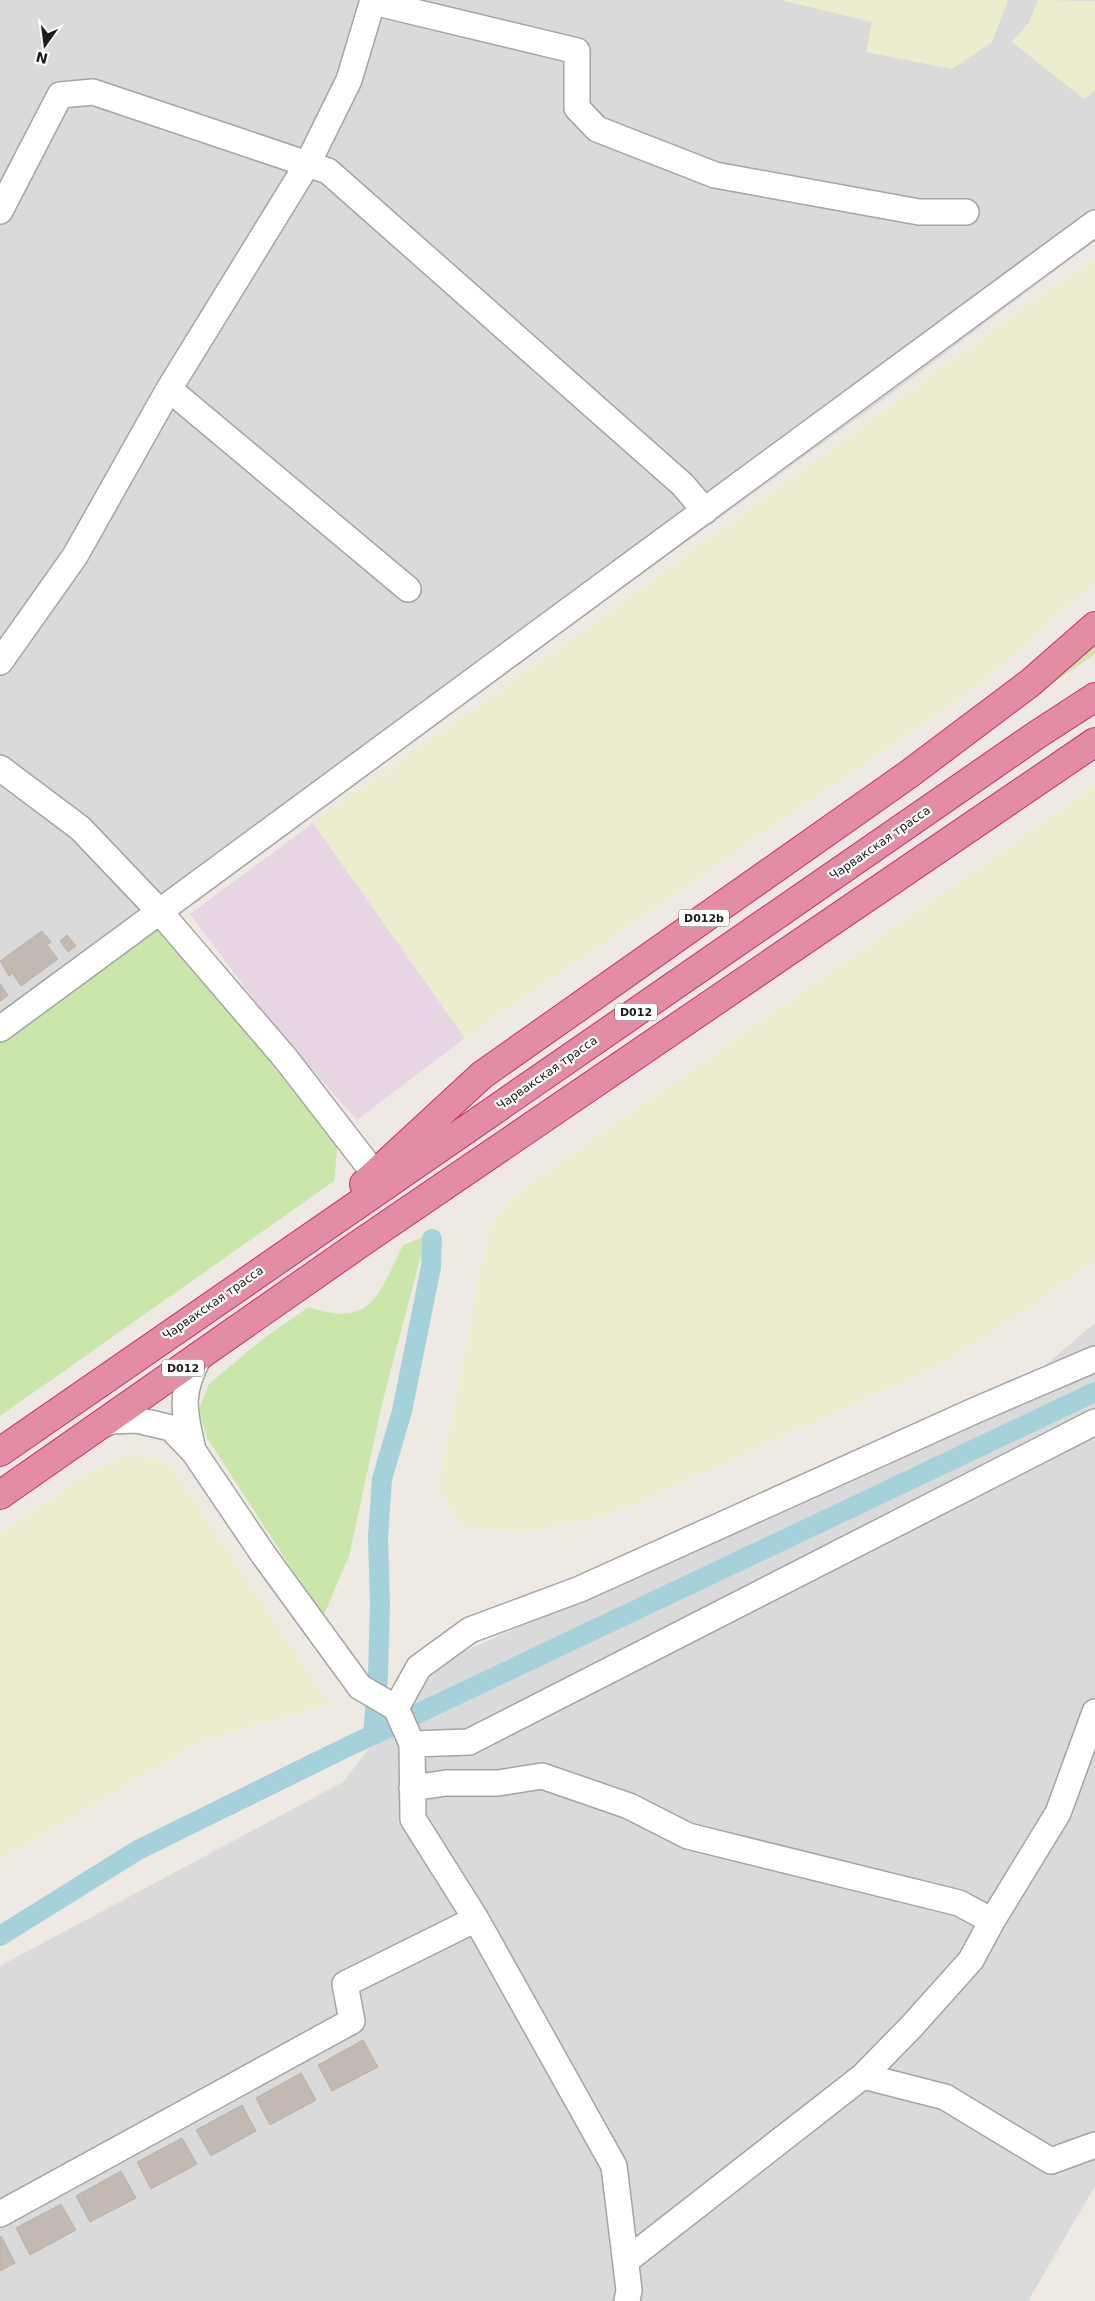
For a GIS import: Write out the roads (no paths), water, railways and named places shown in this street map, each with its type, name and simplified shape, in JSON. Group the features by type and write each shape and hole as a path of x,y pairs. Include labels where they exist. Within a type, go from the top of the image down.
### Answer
{"highway":[{"name":"D012b","path":"326,1226 374,1173 482,1075 909,774 1030,683 1095,626"},
{"path":"1038,734 1095,692"},
{"name":"Чарвакская трасса","path":"0,1452 1038,734 1095,697"},
{"name":"D012","path":"0,1495 381,1229 1095,742"}],"street":[{"path":"0,662 75,556 169,389 308,163 349,80 373,1 577,51 577,108 597,129 715,175 919,212 966,212"},
{"path":"0,211 60,95 93,92 328,171 684,485 705,511"},
{"path":"0,1029 1095,224"},
{"path":"169,389 408,589"},
{"path":"0,768 80,828 160,912 286,1059 374,1173"},
{"path":"194,1452 184,1414 189,1377 199,1357"},
{"path":"396,1708 419,1668 470,1630 580,1589 1095,1359"},
{"path":"98,1426 112,1421 149,1421 171,1428 194,1452 360,1688 396,1708 412,1744 413,1819 476,1919 614,2166 629,2290 627,2301"},
{"path":"412,1744 469,1742 1095,1422"},
{"path":"626,2261 863,2076 911,2027 971,1960 992,1921 1058,1813 1095,1712"},
{"path":"412,1788 446,1783 498,1783 542,1776 629,1806 688,1836 959,1903 992,1921"},
{"path":"0,2214 352,2021 345,1984 476,1919"},
{"path":"863,2076 946,2097 1051,2161 1095,2146"}],"waterway":[{"path":"373,1735 378,1674 380,1605 378,1537 382,1479 402,1411 431,1267 432,1239"},
{"path":"0,1936 138,1850 343,1749 1095,1392"}]}
